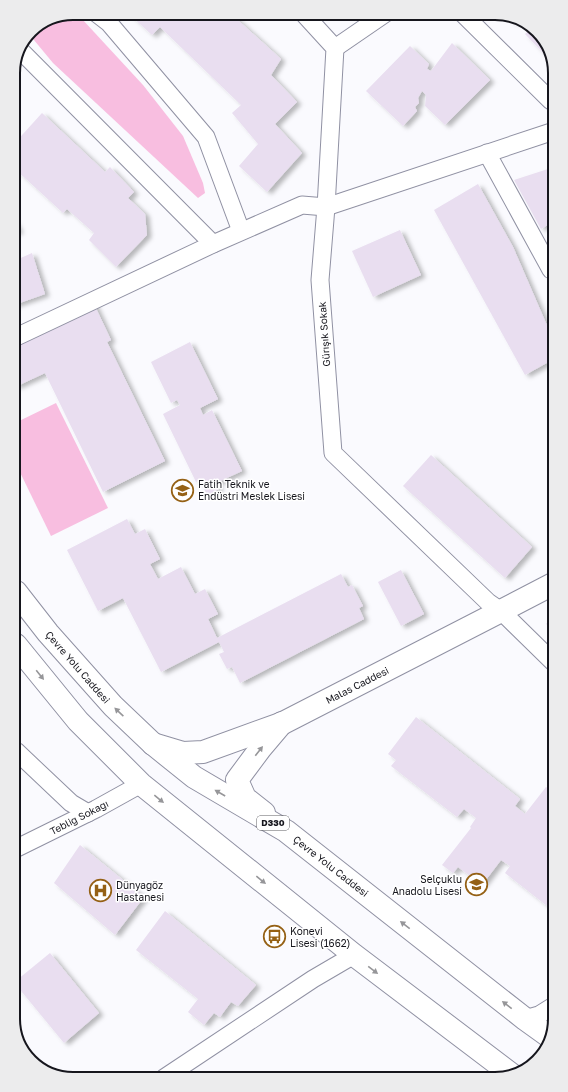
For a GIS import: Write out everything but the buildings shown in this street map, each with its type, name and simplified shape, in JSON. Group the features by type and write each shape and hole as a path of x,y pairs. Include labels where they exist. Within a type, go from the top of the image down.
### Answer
{"main road":[{"name":"Malas Caddesi","path":"152,744 183,753 203,752 282,723 494,606 548,586"},
{"name":"Çevre Yolu Caddesi","path":"20,597 48,633 113,706 152,744 194,777 286,831 546,1034"},
{"path":"20,650 78,721 141,784 354,955 504,1071"},
{"path":"282,723 237,780 245,798 286,831"}],"street":[{"path":"105,20 206,137 241,232"},
{"path":"309,20 335,48 376,20"},
{"path":"469,20 548,97"},
{"name":"Gürışık Sokak","path":"335,48 326,207 320,280 333,453 548,657"},
{"path":"24,54 213,244"},
{"path":"20,335 213,244 302,205 326,207 548,133"},
{"path":"487,153 548,265"},
{"path":"20,755 71,803 88,813"},
{"name":"Tebliğ Sokağı","path":"20,847 88,813 141,784"},
{"path":"173,1072 313,979 354,955"},
{"path":"525,1019 539,1015 548,1009"}],"shaded area":[{"path":"66,20 83,20 143,85 183,136 203,183 205,193 198,198 53,63 33,39 46,27 56,23"},
{"path":"56,403 108,508 51,536 20,472 20,421"}],"place":[{"name":"Fatih Teknik ve Endüstri Meslek Lisesi","path":"182,490"},
{"name":"Selçuklu Anadolu Lisesi","path":"477,885"},
{"name":"Dünyagöz Hastanesi","path":"101,891"},
{"name":"Konevi Lisesi (1662)","path":"275,937"}]}
